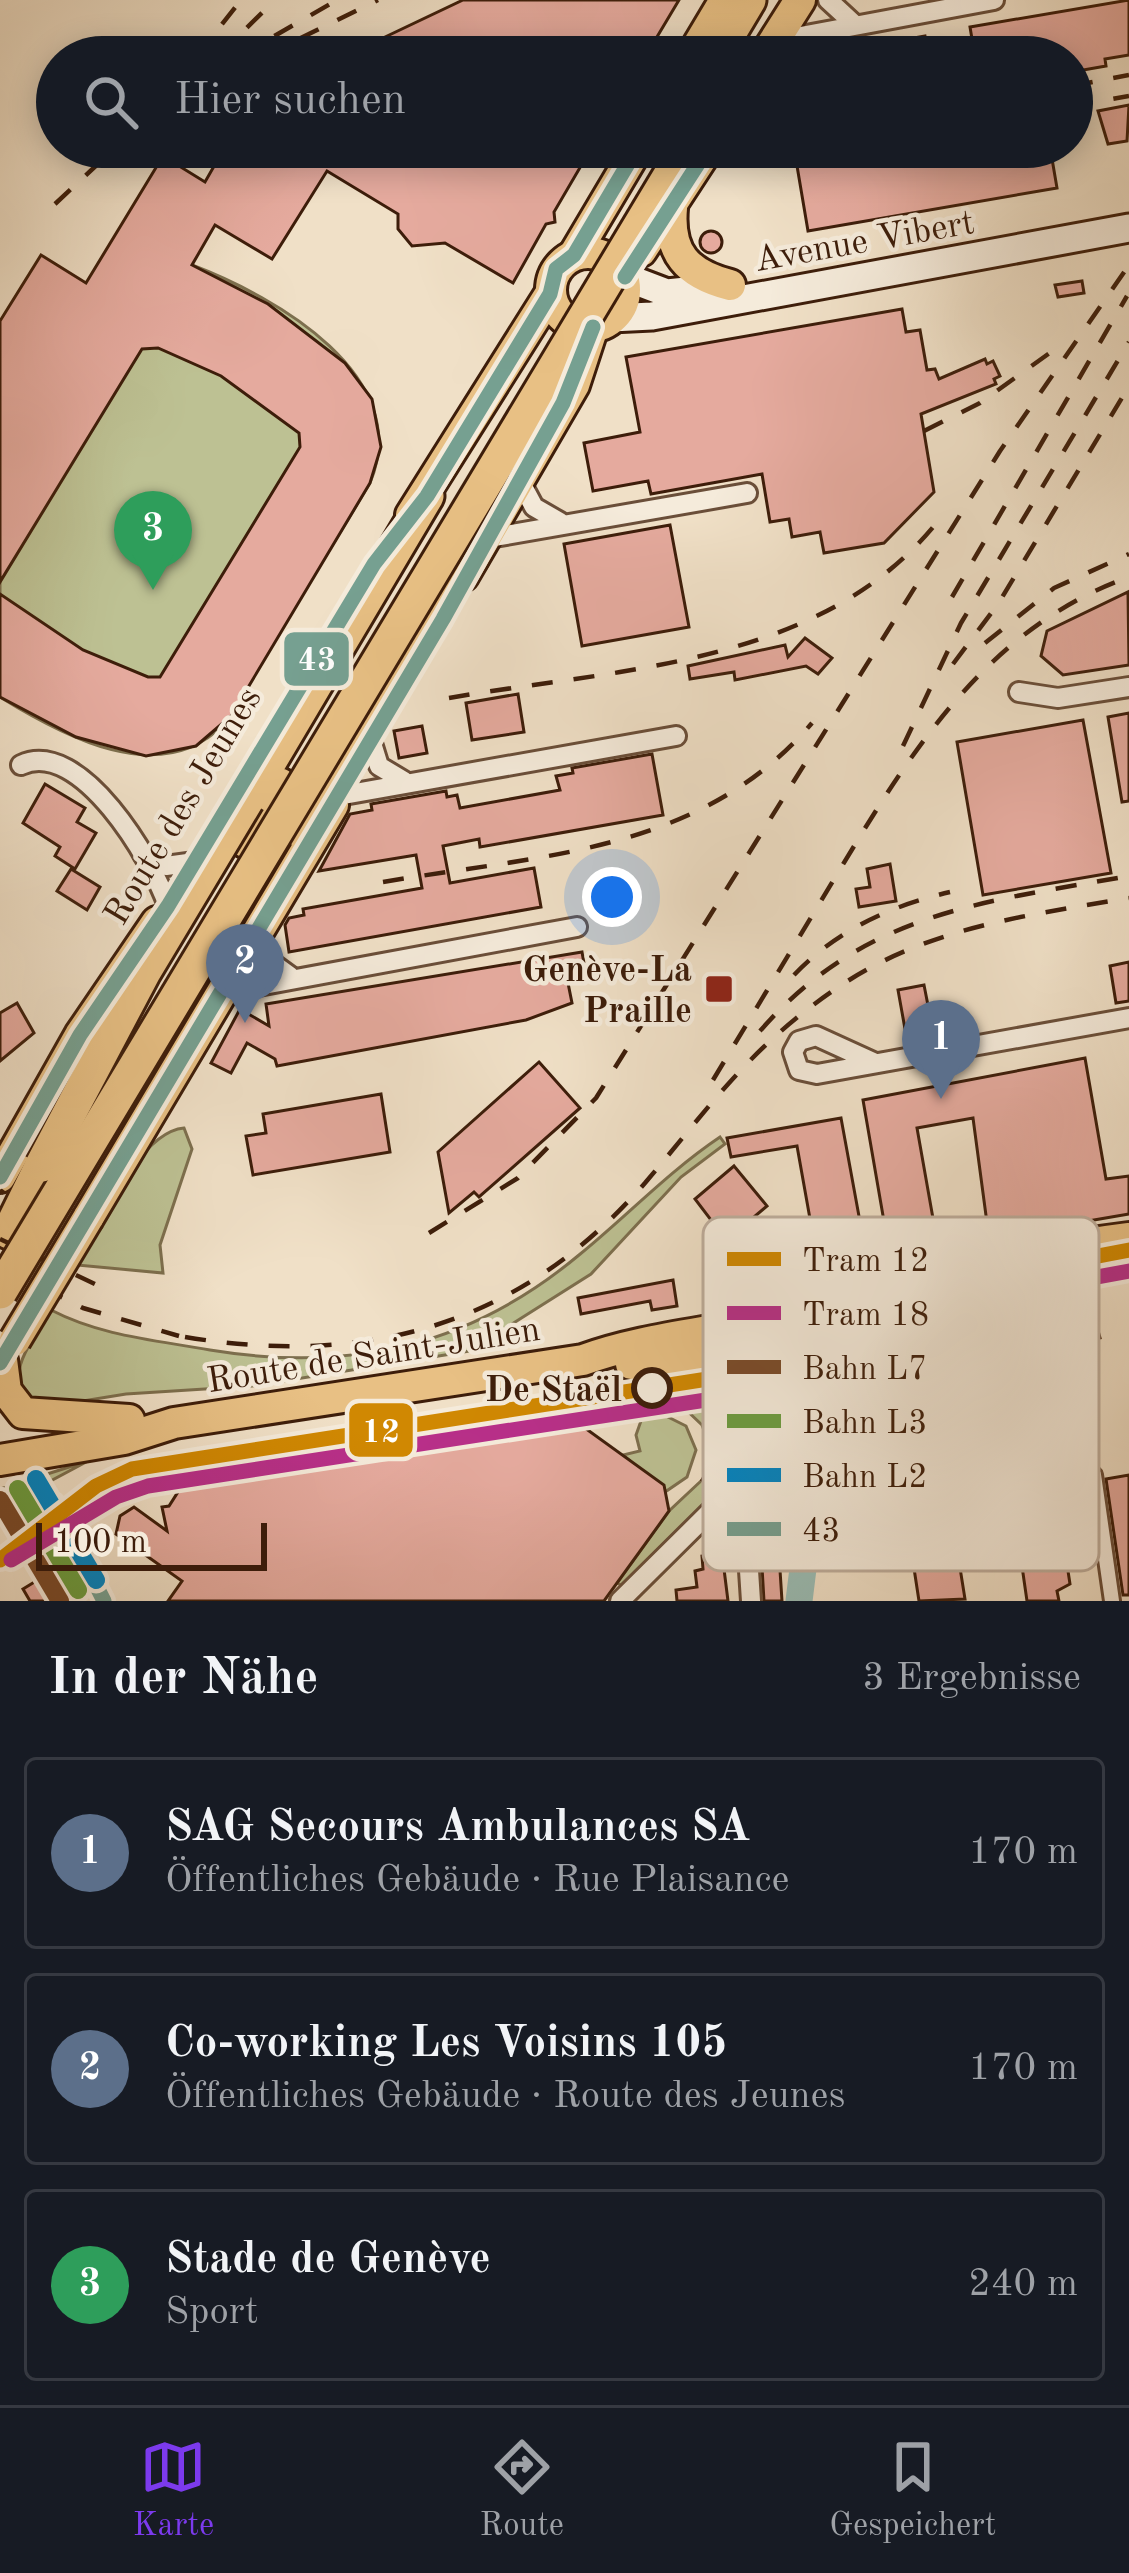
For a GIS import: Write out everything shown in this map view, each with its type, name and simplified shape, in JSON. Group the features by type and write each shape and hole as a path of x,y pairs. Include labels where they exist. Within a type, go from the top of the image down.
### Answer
{"highway":[{"path":"728,36 749,0"},
{"path":"754,36 775,0"},
{"path":"5,1240 170,976 650,168"},
{"path":"0,1292 675,168"},
{"path":"5,1240 128,1001 427,496"},
{"path":"44,1220 191,1012 430,612 477,548"}],"main road":[{"path":"704,36 725,0"},
{"path":"777,36 800,0"},
{"path":"602,323 565,320 550,294 556,269 574,255 626,168"},
{"path":"129,1420 23,1413 7,1395 6,1354 443,620 477,548 574,385 602,323 622,302 625,277 696,168"},
{"path":"672,208 672,241 685,264 730,285"},
{"name":"Avenue Vibert","path":"625,277 667,293 730,285 1129,211"},
{"name":"Avenue Vibert","path":"602,323 1129,228"},
{"path":"574,255 605,257 625,277"},
{"name":"Route des Jeunes","path":"0,1177 80,1035 168,906 374,564 427,496 550,294"},
{"path":"150,934 230,980"},
{"name":"Route de Saint-Julien","path":"1099,1243 1129,1238"},
{"name":"Route de Saint-Julien","path":"1099,1266 1129,1261"},
{"name":"Route de Saint-Julien","path":"0,1460 124,1439 174,1423 583,1360 620,1365 703,1347"},
{"name":"Route de Saint-Julien","path":"0,1440 129,1420 174,1423"}],"street":[{"path":"828,0 854,23"},
{"path":"812,36 854,23 994,0"},
{"path":"519,478 534,507 560,522"},
{"path":"477,548 560,522 747,493"},
{"path":"1019,692 1058,698 1129,687"},
{"path":"338,796 676,736"},
{"path":"371,740 380,766 404,781"},
{"name":"Route des Jeunes","path":"21,765 60,765 83,776 139,851 168,906"},
{"path":"139,851 166,866 195,862"},
{"path":"230,980 254,987 290,976 577,927"},
{"path":"256,932 268,960 290,976"},
{"path":"873,1062 1129,1018"},
{"path":"1099,1510 1112,1601"},
{"path":"620,1601 703,1519"},
{"path":"749,1571 752,1601"}],"green space":[{"path":"192,265 262,298 329,346 356,375 373,408 379,444 370,483 223,725 198,744 141,755 82,740 0,697 0,422"},
{"path":"184,1128 192,1149 160,1245 163,1273 77,1265 136,1163 167,1133"},
{"path":"720,1137 725,1144 681,1177 591,1274 504,1329 507,1345 252,1386 126,1394 58,1405 33,1404 20,1395 22,1361 51,1310 129,1336 262,1356 359,1354 451,1332 537,1286"},
{"path":"680,1404 703,1407 703,1428 702,1425"},
{"path":"664,1415 686,1426 696,1450 687,1477 665,1492 623,1455 640,1451 636,1435 642,1418"},
{"path":"88,1461 41,1486 0,1495 0,1489"},
{"path":"702,1480 703,1505 621,1585 617,1583 669,1511"}],"building":[{"path":"463,0 679,0 658,36 387,36"},
{"path":"1129,0 1129,55 1105,59 1106,66 1093,68 1093,36 972,36 970,27"},
{"path":"1129,105 1127,141 1108,144 1098,111"},
{"path":"156,168 182,168 205,182 213,168 580,168 554,212 555,222 546,224 513,283 445,243 412,246 398,229 398,214 327,171 272,259 215,225 192,265 268,304 345,363 372,399 381,447 370,483 231,716 196,746 146,756 76,737 0,697 0,594 83,650 148,677 160,677 300,447 299,433 221,376 158,348 142,349 0,582 0,321 41,255 86,283"},
{"path":"797,168 1054,168 1057,188 808,231"},
{"path":"711,231 722,242 711,253 700,242"},
{"path":"1082,281 1084,293 1058,297 1055,285"},
{"path":"902,309 906,332 920,330 927,370 935,369 939,379 985,359 987,364 993,361 1000,376 994,379 996,384 921,414 934,492 884,543 824,553 820,532 792,537 789,519 770,522 762,474 651,494 648,481 593,491 584,443 640,432 626,357"},
{"path":"670,525 689,627 582,646 564,544"},
{"path":"1128,592 1129,665 1063,675 1041,656 1047,631"},
{"path":"805,638 832,658 818,674 806,666 735,680 734,672 690,679 688,666 785,645 788,657"},
{"path":"518,694 524,732 472,740 466,703"},
{"path":"1129,713 1129,801 1122,802 1108,717"},
{"path":"1083,720 1111,873 983,895 957,742"},
{"path":"422,726 427,753 399,758 394,731"},
{"path":"652,754 663,815 480,847 479,839 443,846 450,883 534,868 541,907 289,952 285,925 289,918 304,915 303,909 422,888 416,855 319,871 350,814 372,810 371,804 446,791 447,797 457,795 460,808 560,790 556,776 573,773 572,768"},
{"path":"45,784 85,808 77,822 96,833 75,869 55,856 60,847 23,823"},
{"path":"890,864 896,901 859,907 856,889 870,887 867,869"},
{"path":"71,869 100,887 87,910 57,891"},
{"path":"582,952 586,975 567,978 572,1003 526,1020 277,1066 275,1059 247,1043 231,1073 211,1063 240,1009 269,1026 266,1004"},
{"path":"1129,962 1129,1001 1116,1003 1110,966"},
{"path":"924,985 934,1036 907,1040 898,990"},
{"path":"17,1003 34,1033 0,1061 0,1013"},
{"path":"1085,1058 1106,1179 1129,1176 1129,1214 1099,1219 986,1217 973,1118 917,1128 933,1217 883,1217 863,1100"},
{"path":"539,1062 580,1108 479,1197 474,1192 449,1213 438,1152"},
{"path":"381,1094 390,1152 253,1175 246,1136 266,1133 263,1114"},
{"path":"841,1118 859,1217 810,1217 797,1146 731,1157 727,1138"},
{"path":"734,1166 767,1206 754,1217 709,1217 695,1199"},
{"path":"673,1280 677,1306 652,1310 650,1301 581,1314 578,1298"},
{"path":"560,1410 664,1485 669,1511 604,1601 168,1601 182,1581 116,1534 120,1516 134,1507 167,1531 162,1507 169,1506 185,1481 209,1478 217,1465"},
{"path":"1129,1475 1129,1595 1123,1595 1106,1479"},
{"path":"59,1567 79,1601 30,1601 23,1589"},
{"path":"695,1571 724,1571 728,1601 677,1601 676,1590 697,1587"},
{"path":"762,1571 780,1571 782,1601 764,1601"},
{"path":"914,1571 961,1571 965,1599 919,1601"},
{"path":"1023,1571 1068,1571 1070,1584 1057,1591 1059,1601 1027,1601"}],"waterway":[{"path":"799,1601 803,1571"}],"railway":[{"path":"213,36 241,0"},
{"path":"238,36 275,0"},
{"path":"274,36 337,0"},
{"path":"305,36 378,0"},
{"path":"1093,82 1129,75"},
{"path":"1093,102 1129,96"},
{"path":"55,204 94,168"},
{"path":"429,1233 518,1178 596,1098 1000,451 1129,265"},
{"path":"952,597 1127,296"},
{"path":"924,431 980,403 1065,342"},
{"path":"903,746 961,623 1129,342"},
{"path":"953,664 998,604 1129,386"},
{"path":"449,698 650,667 781,632 840,604 895,566 942,516"},
{"path":"985,643 1054,588 1129,554"},
{"path":"713,1080 864,830 957,700 1033,628 1078,599 1129,577"},
{"path":"383,882 558,854 669,823 720,799 768,766 812,723"},
{"path":"760,1031 800,991 841,960 884,937 976,905 1129,876"},
{"path":"794,975 828,945 866,922 950,892"},
{"path":"185,1337 316,1346 378,1339 436,1325 493,1302 546,1272 597,1232 758,1052 843,984 945,936 1129,898"},
{"path":"0,1190 4,1193"},
{"path":"0,1239 99,1286"},
{"path":"6,1269 83,1308 179,1336"}],"tram line":[{"name":"12","path":"1099,1256 1129,1250"},
{"name":"18","path":"1099,1277 1129,1271"},
{"name":"12","path":"0,1560 96,1486 132,1469 703,1380"},
{"name":"18","path":"11,1560 116,1497 148,1486 703,1400"}],"rail line":[{"name":"L2","path":"36,1479 96,1580"},
{"name":"L3","path":"18,1489 78,1590"},
{"name":"L7","path":"0,1500 60,1601"}],"transit line":[{"name":"43","path":"0,1177 80,1035 168,906 374,564 427,496 550,294 556,269 574,255 626,168"},
{"name":"43","path":"625,277 695,168"},
{"name":"43","path":"0,1363 443,619 563,403 593,327"},
{"name":"43","path":"54,1503 104,1601"}],"place":[{"name":"Stade de Genève","path":"153,590"},
{"name":"Genève-La Praille","path":"719,989"},
{"name":"Co-working Les Voisins 105","path":"245,1023"},
{"name":"SAG Secours Ambulances SA","path":"941,1099"},
{"name":"De Staël","path":"652,1388"}]}
